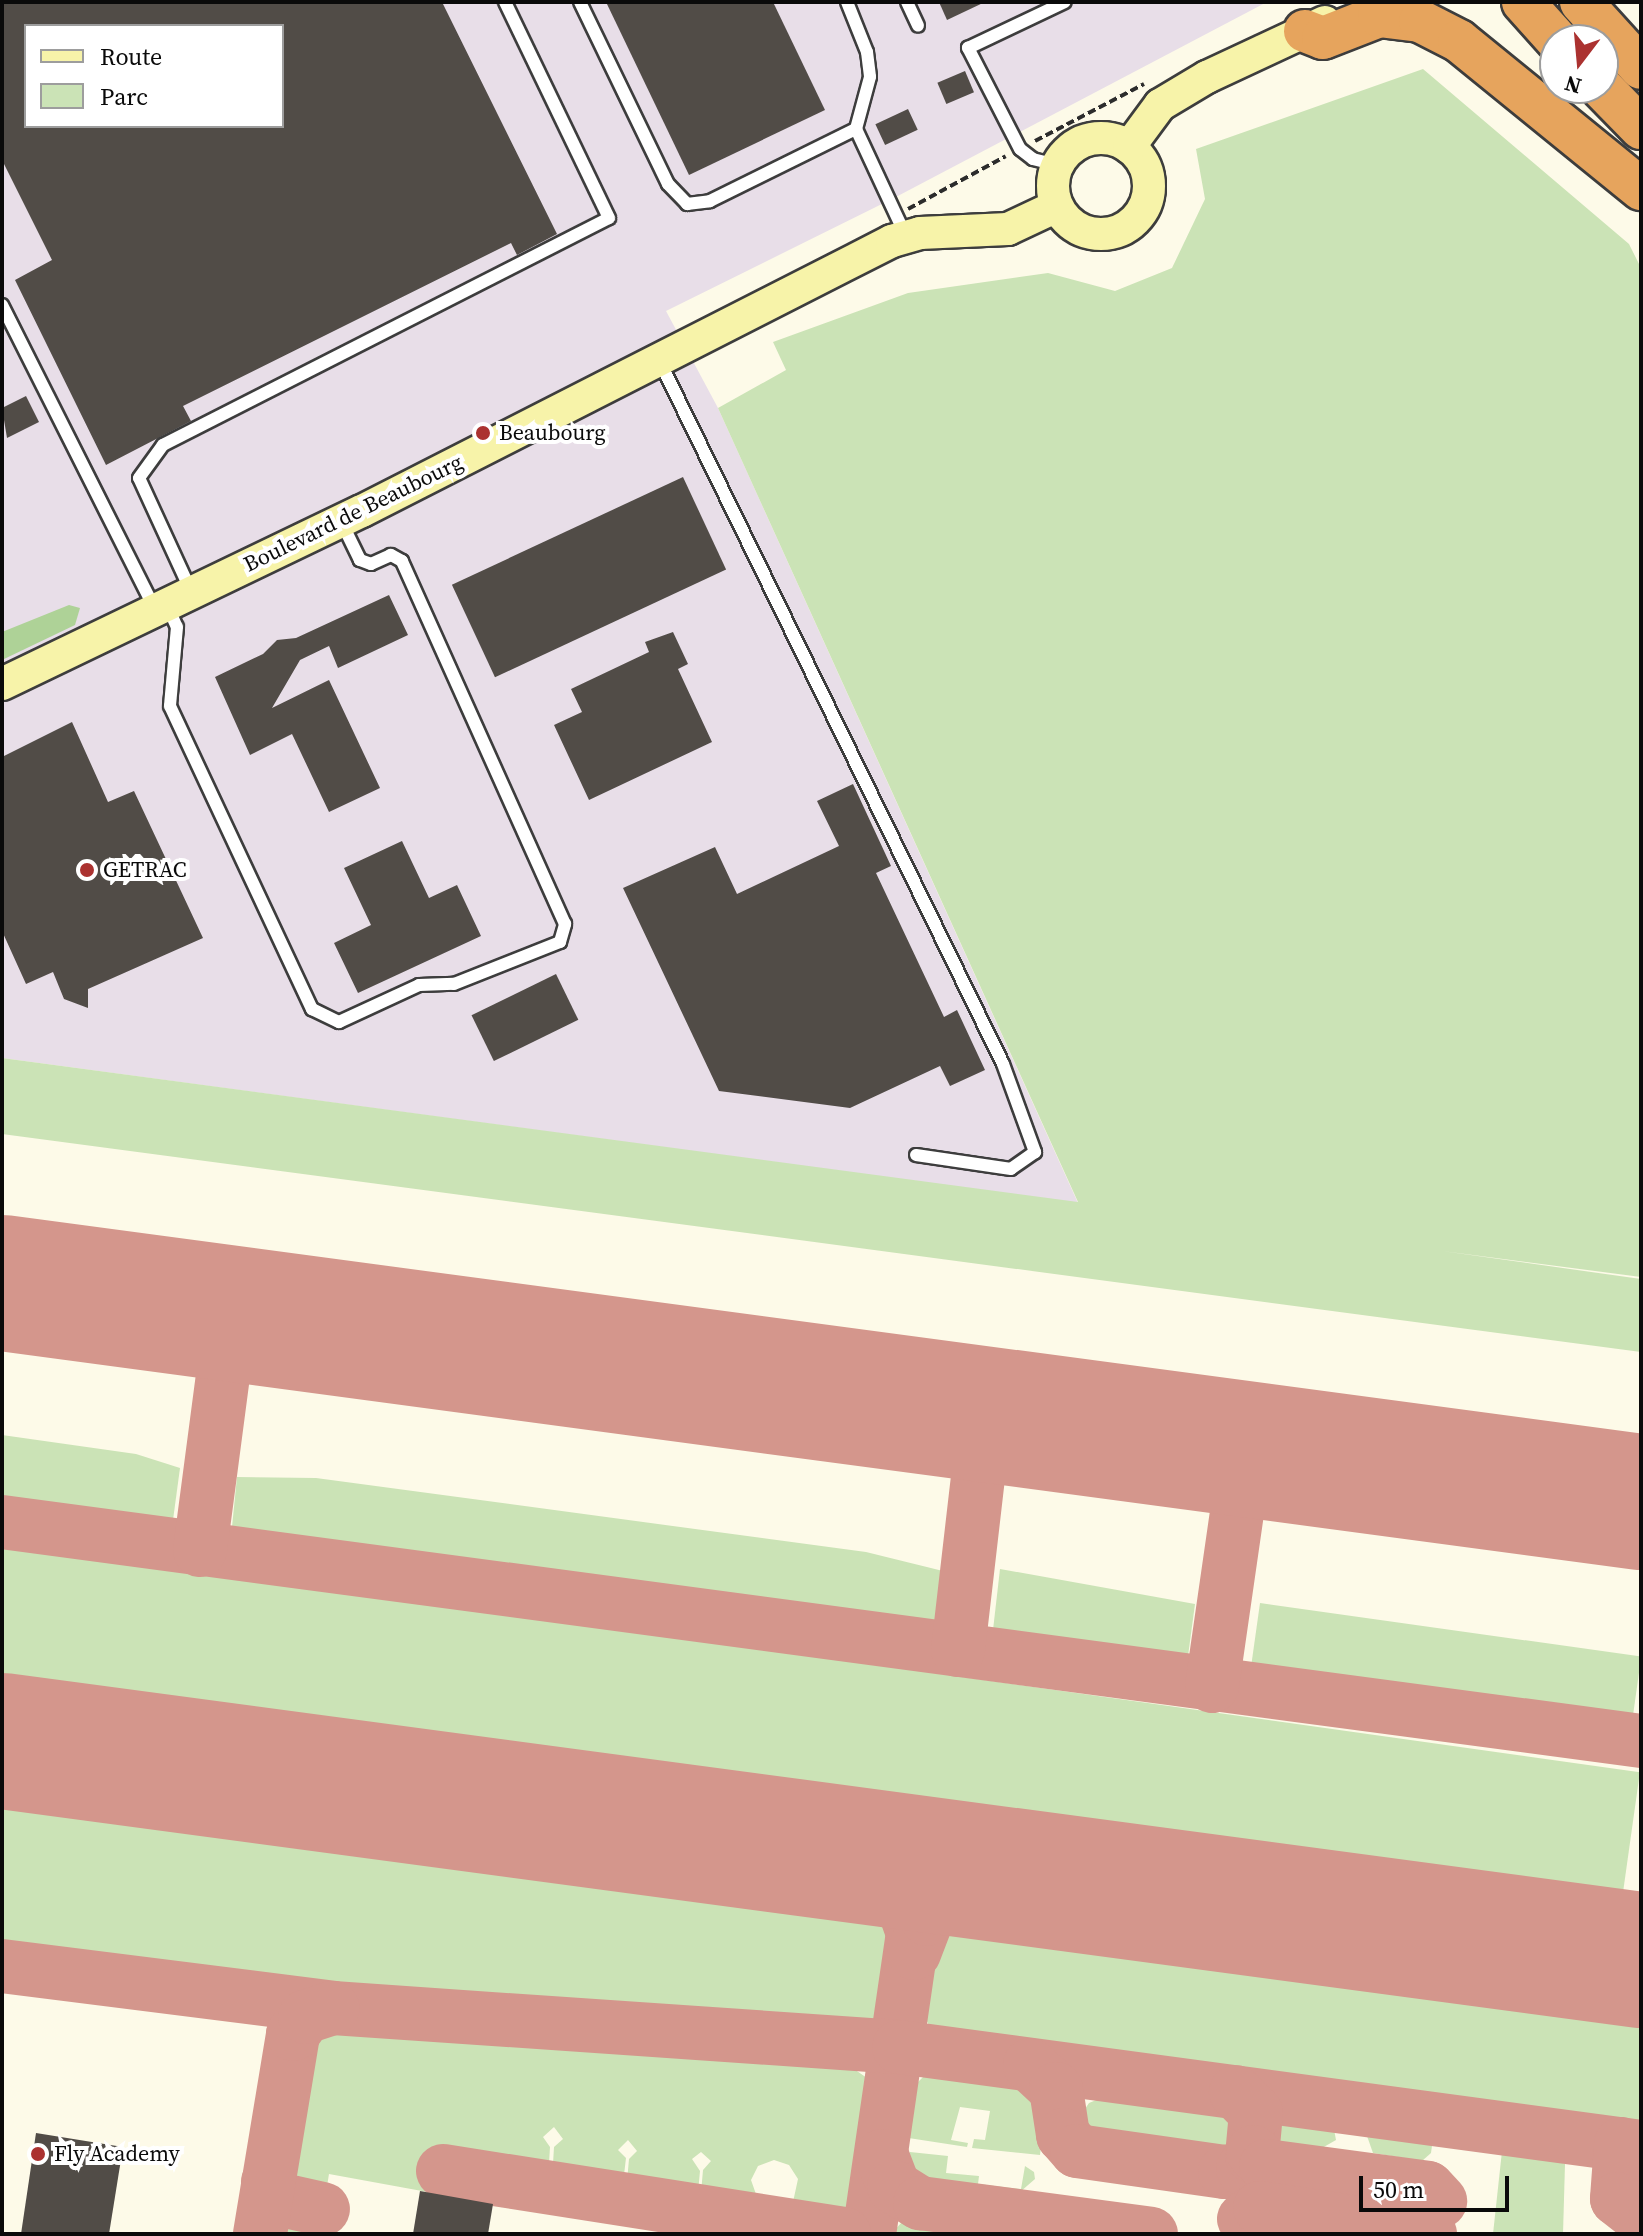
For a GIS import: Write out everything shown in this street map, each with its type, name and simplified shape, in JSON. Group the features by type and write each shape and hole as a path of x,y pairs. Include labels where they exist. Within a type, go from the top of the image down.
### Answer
{"highway":[{"path":"1523,2 1543,24"},
{"path":"1581,2 1641,68"},
{"path":"1305,31 1323,38 1379,16 1420,21 1459,41 1641,189"},
{"path":"1618,104 1641,128"}],"main road":[{"path":"1129,147 1160,105 1366,2"},
{"path":"1089,139 1117,140 1129,147 1144,166 1149,189 1137,218 1125,228 1094,234 1079,229 1057,206 1053,179 1057,165 1065,153 1089,139"},
{"name":"Boulevard de Beaubourg","path":"2,684 173,609 906,236 1008,229 1057,206"}],"lane":[{"path":"341,521 360,560 371,564 391,555 402,561 565,924 560,942 454,984 419,985 339,1022 312,1009 170,706 173,609 139,478 163,445 609,218 505,2"},
{"path":"580,2 668,184 687,204 710,201 856,129"},
{"path":"847,2 867,52 870,77 856,129 906,236"},
{"path":"907,2 918,26"},
{"path":"1057,165 1033,159 1020,149 968,48 1065,2"},
{"path":"2,305 173,609"},
{"path":"660,362 1003,1064 1035,1152 1011,1169 916,1155"}],"shaded area":[{"path":"2,2 1267,2 894,198 666,311 718,408 1078,1203 2,1058"}],"green space":[{"path":"1423,69 1629,244 1641,268 1641,1277 1442,1251 1641,1279 1641,1352 2,1134 2,1058 1078,1202 718,408 786,370 773,342 908,293 1048,273 1115,291 1172,268 1205,199 1196,149"},
{"path":"69,605 80,608 75,625 2,660 2,632"},
{"path":"2,1435 136,1454 180,1468 173,1520 2,1499"},
{"path":"237,1477 316,1478 866,1552 943,1571 937,1623 232,1527"},
{"path":"2,1542 1640,1772 1616,1941 2,1714"},
{"path":"1000,1569 1195,1604 1188,1656 993,1630"},
{"path":"1260,1603 1641,1657 1632,1719 1251,1665"},
{"path":"2,1772 849,1887 878,1904 894,1927 900,1954 895,1998 878,2024 851,2033 338,1997 2,1954"},
{"path":"1006,1907 1641,1992 1641,2135 951,2041 931,2029 922,2012 922,1976 929,1951 948,1923 985,1908"},
{"path":"329,2019 711,2046 854,2069 867,2078 874,2094 855,2227 778,2217 793,2202 798,2179 789,2165 774,2160 758,2166 751,2180 763,2214 700,2204 703,2170 711,2161 701,2152 692,2159 700,2171 697,2203 626,2192 629,2159 637,2151 628,2140 618,2150 626,2158 622,2192 552,2180 554,2147 563,2139 554,2127 543,2137 550,2147 548,2180 437,2163 436,2175 500,2186 493,2204 329,2174 325,2198 288,2193 283,2182 306,2039 316,2024"},
{"path":"924,2076 1024,2082 1045,2113 1040,2155 972,2148 974,2139 985,2140 990,2111 960,2107 951,2140 968,2143 967,2147 902,2137 914,2086"},
{"path":"1123,2089 1214,2105 1236,2132 1235,2150 1219,2157 1198,2149 1185,2147 1181,2152 1080,2135 1076,2122 1089,2103"},
{"path":"1290,2112 1332,2119 1336,2140 1322,2148 1280,2142 1274,2133 1277,2120"},
{"path":"1378,2125 1427,2132 1433,2138 1431,2153 1422,2161 1373,2153 1367,2136"},
{"path":"1516,2143 1565,2164 1563,2234 1493,2234 1502,2151"},
{"path":"910,2152 948,2156 946,2173 979,2176 978,2184 1021,2189 1025,2166 1034,2172 1035,2179 1012,2199 924,2188 913,2184 899,2165"},
{"path":"290,2215 316,2220 319,2234 277,2234 280,2219"},
{"path":"916,2217 1032,2234 891,2234 902,2222"}],"building":[{"path":"2,2 442,2 557,234 517,255 511,243 183,406 191,421 106,465 15,280 52,260 2,160"},
{"path":"606,2 773,2 825,110 689,175"},
{"path":"939,2 985,2 947,20"},
{"path":"965,71 974,92 946,104 937,83"},
{"path":"908,109 918,130 885,145 875,124"},
{"path":"26,396 39,422 7,438 2,408"},
{"path":"683,477 726,569 495,677 452,585"},
{"path":"389,595 408,635 338,668 329,646 300,660 272,708 329,680 380,788 329,812 292,734 250,755 215,677 263,654 277,640 296,638"},
{"path":"673,632 688,664 678,669 712,742 589,800 554,725 582,712 571,689 649,652 645,642"},
{"name":"GETRAC","path":"72,722 108,802 134,791 203,938 88,989 88,1008 64,999 53,972 26,984 2,931 2,757"},
{"path":"853,784 891,866 876,873 944,1017 957,1010 985,1070 950,1086 940,1066 850,1108 719,1091 623,888 715,847 737,894 839,846 817,801"},
{"path":"402,841 429,898 457,885 481,936 358,993 334,943 371,925 344,868"},
{"path":"556,974 578,1020 494,1061 472,1015"},
{"path":"36,2133 123,2147 109,2234 21,2234"},
{"path":"420,2191 493,2204 488,2234 413,2234"}],"taxiway":[{"path":"200,1550 231,1314"},
{"path":"958,1650 985,1415"},
{"path":"1212,1686 1246,1450"},
{"path":"2,1522 1641,1741"},
{"path":"820,1850 862,1861 882,1874 899,1894 913,1933 869,2234"},
{"path":"914,1953 927,1919 950,1894 988,1878 1034,1879"},
{"path":"2,1966 333,2008 899,2047 1641,2147"},
{"path":"260,2234 293,2034 305,2017 333,2008"},
{"path":"1030,2065 1056,2089 1063,2135 1077,2151 1225,2172 1243,2169 1252,2156 1256,2113 1236,2092"},
{"path":"1621,2144 1617,2199 1641,2218"},
{"path":"1253,2152 1266,2166 1428,2188 1440,2201"},
{"path":"882,2156 894,2187 920,2203 1151,2234"},
{"path":"443,2171 844,2234"},
{"path":"268,2182 277,2199 323,2209"},
{"path":"1244,2219 1260,2208 1430,2234"}],"runway":[{"path":"2,1283 1641,1502"},
{"path":"2,1741 1641,1960"}],"place":[{"name":"Beaubourg","path":"483,433"},
{"name":"GETRAC","path":"87,870"},
{"name":"Fly Academy","path":"38,2154"}]}
